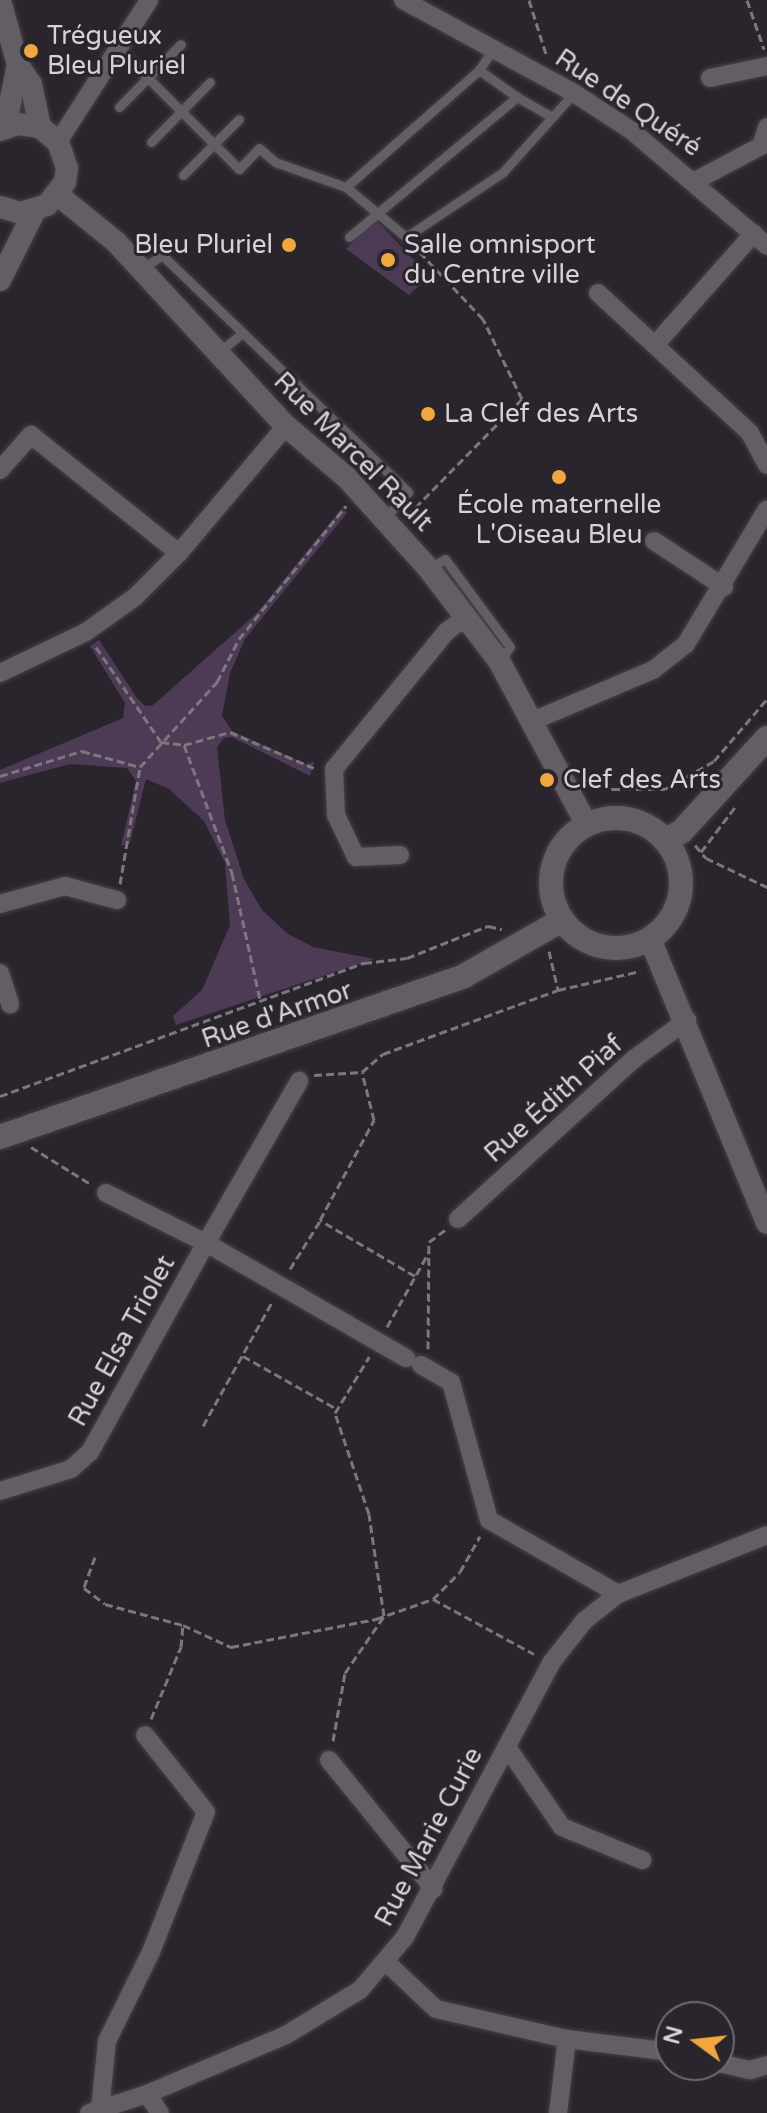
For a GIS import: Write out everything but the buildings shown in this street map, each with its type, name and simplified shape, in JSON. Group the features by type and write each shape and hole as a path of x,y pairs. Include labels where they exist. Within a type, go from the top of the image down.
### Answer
{"main road":[{"path":"674,836 629,819 587,825 557,857 554,926 612,949 650,939 675,911 681,893 674,836 767,738"},
{"name":"Rue d'Armor","path":"11,1134 395,1003 464,976 554,926"}],"street":[{"path":"58,142 149,0"},
{"name":"Rue de Quéré","path":"403,0 574,93 695,181 761,239"},
{"path":"0,1 18,65 31,84 40,127 58,142 67,168 58,195 34,212 0,280"},
{"path":"18,65 3,129 40,127"},
{"path":"710,78 767,66"},
{"path":"695,181 761,146 767,127"},
{"name":"Rue Marcel Rault","path":"58,195 87,213 286,426 358,490 429,569 499,661 535,720 587,825"},
{"path":"0,207 34,212"},
{"path":"655,345 761,239"},
{"path":"598,293 750,433 767,465"},
{"path":"0,673 86,632 135,597 179,553 286,426"},
{"path":"0,470 31,435 179,553"},
{"path":"535,720 653,670 686,644 724,587 767,509"},
{"path":"654,541 724,587"},
{"path":"400,855 356,857 336,815 334,769 446,632 466,617"},
{"path":"0,904 65,886 117,900"},
{"path":"650,939 687,1020 767,1223"},
{"path":"0,973 10,1004"},
{"name":"Rue Édith Piaf","path":"458,1219 634,1059 687,1020"},
{"path":"106,1193 206,1243 299,1081"},
{"name":"Rue Elsa Triolet","path":"0,1491 71,1469 90,1452 206,1243 282,1283 378,1343 451,1382 489,1520"},
{"path":"489,1520 618,1594"},
{"name":"Rue Marie Curie","path":"94,2111 147,2094 286,2035 360,1990 387,1963 434,1889 551,1663 584,1621 618,1594 767,1535"},
{"path":"94,2111 107,2041 151,1952 206,1812 145,1735"},
{"path":"507,1747 562,1827 642,1860"},
{"path":"329,1760 434,1889"},
{"path":"387,1963 436,2009 567,2039 655,2050"},
{"path":"558,2113 567,2039"},
{"path":"735,2067 750,2070 767,2065"},
{"path":"147,2094 160,2113"}],"lane":[{"path":"119,107 181,44"},
{"path":"119,49 239,169 259,148 275,162 346,187 406,237 503,172 574,93"},
{"path":"346,187 479,70 493,49"},
{"path":"479,70 552,117"},
{"path":"151,142 210,82"},
{"path":"349,237 517,97"},
{"path":"183,175 239,119"},
{"path":"141,269 162,255 408,492 389,524"},
{"path":"218,354 241,334"},
{"path":"429,569 445,559 510,647 499,661"}],"path":[{"path":"529,0 548,51 542,75"},
{"path":"747,0 767,56"},
{"path":"389,524 522,399 483,319 406,237"},
{"path":"117,900 140,767 217,682 239,639 358,490"},
{"path":"86,632 161,742 184,745 230,732 308,767 334,769"},
{"path":"570,794 586,781 612,789 665,789 714,761 767,699"},
{"path":"184,745 232,873 260,999"},
{"path":"0,776 82,751 140,767"},
{"path":"701,852 739,802"},
{"path":"674,836 767,887"},
{"path":"0,1096 364,963 407,958 488,926 510,931"},
{"path":"554,926 558,990"},
{"path":"299,1081 362,1072 383,1054 558,990 662,966"},
{"path":"203,1426 374,1120 362,1072"},
{"path":"11,1134 106,1193"},
{"path":"418,1364 429,1242 458,1219"},
{"path":"320,1220 415,1276"},
{"path":"337,1409 429,1252"},
{"path":"243,1356 337,1409 369,1514 384,1616 345,1673 329,1760"},
{"path":"95,1557 84,1588 105,1604 183,1625 231,1647 384,1616 433,1599 460,1572 489,1520"},
{"path":"433,1599 551,1663"},
{"path":"145,1735 181,1647 183,1625"}],"shaded area":[{"name":"Salle omnisport du Centre ville","path":"375,219 419,265 410,274 420,285 409,295 346,249"},
{"path":"342,508 347,513 245,639 230,673 222,716 232,731 306,764 314,762 310,776 232,737 224,738 217,747 225,820 244,879 262,910 288,934 313,947 374,959 176,1025 173,1016 202,990 230,925 225,863 204,821 169,789 146,779 130,843 121,846 136,781 127,768 70,764 0,783 0,770 123,718 125,703 90,646 99,640 137,698 145,706 153,705 256,614"}],"place":[{"name":"Trégueux Bleu Pluriel","path":"31,51"},
{"name":"Bleu Pluriel","path":"289,245"},
{"name":"Salle omnisport du Centre ville","path":"388,260"},
{"name":"La Clef des Arts","path":"428,414"},
{"name":"École maternelle L'Oiseau Bleu","path":"559,477"},
{"name":"Clef des Arts","path":"547,780"}]}
